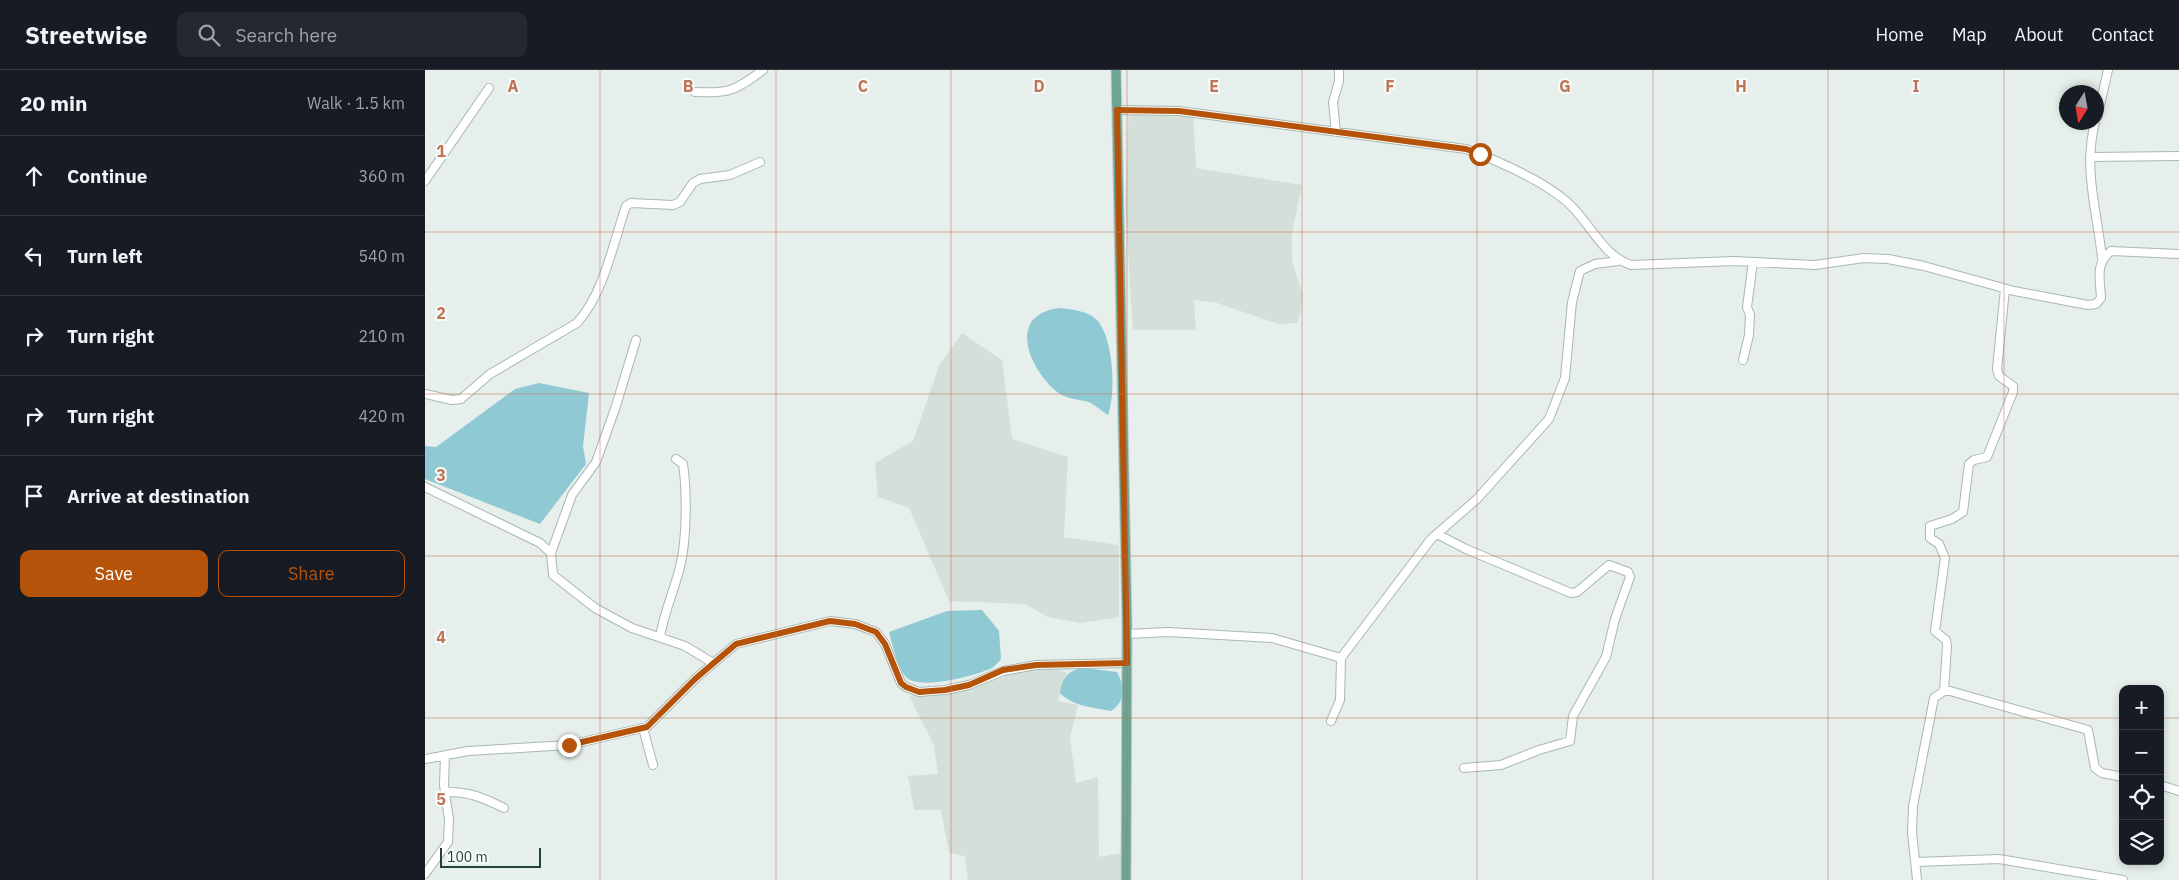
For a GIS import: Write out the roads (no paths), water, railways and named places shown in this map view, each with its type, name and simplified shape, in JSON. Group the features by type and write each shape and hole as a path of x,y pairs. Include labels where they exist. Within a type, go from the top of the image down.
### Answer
{"main road":[{"path":"1116,70 1127,634 1125,880"}],"street":[{"path":"695,92 718,93 732,91 763,70"},
{"path":"1336,132 1333,102 1339,81 1339,70"},
{"path":"2104,87 2108,70"},
{"path":"425,181 489,88"},
{"path":"1117,110 1179,111 1466,149 1494,160 1567,201 1617,261"},
{"path":"1331,720 1339,700 1341,658 1437,534 1477,499 1549,419 1565,378 1572,302 1581,271 1595,264 1617,261 1642,265 1753,262 1815,265 1865,258 1924,266 2005,289 2088,305 2096,304 2101,298 2099,265 2102,258 2099,224 2089,176 2093,130"},
{"path":"2090,157 2179,156"},
{"path":"425,394 452,400 461,399 490,374 577,324 586,313 601,279 626,206 631,203 673,205 680,202 693,183 700,179 731,175 760,162"},
{"path":"2102,258 2111,251 2121,250 2179,254"},
{"path":"1743,360 1751,320 1747,307 1753,262"},
{"path":"1944,691 1947,646 1946,640 1935,631 1945,558 1939,544 1930,538 1928,531 1930,526 1952,519 1963,512 1969,464 1974,460 1987,457 2013,392 2013,386 1999,376 1997,369 2005,289"},
{"path":"636,340 615,409 596,462 572,495 551,553 553,575 589,604 632,628 685,646 713,663"},
{"path":"660,637 663,614 680,566 683,538 685,478 683,464 676,459"},
{"path":"425,486 503,523 540,543 551,553"},
{"path":"1437,534 1466,549 1571,593 1577,592 1609,566 1628,572 1629,577 1615,619 1606,657 1573,716 1570,741 1539,750 1501,766 1464,768"},
{"path":"425,759 523,746 569,745 647,727 713,663 736,644 830,621 855,624 876,632 885,644 901,683 919,692 969,685 1003,670 1036,665 1127,663"},
{"path":"1127,634 1168,632 1273,638 1341,658"},
{"path":"1944,691 2088,730 2095,768 2102,773 2119,776"},
{"path":"1917,880 1912,832 1913,806 1934,698 1944,691"},
{"path":"643,728 653,765"},
{"path":"425,874 448,842 449,820 445,792 445,756"},
{"path":"2164,786 2179,791"},
{"path":"445,792 460,792 479,796 504,808"},
{"path":"1916,862 1999,859 2123,880"}],"water":[{"path":"1059,308 1084,312 1096,319 1102,327 1107,338 1112,366 1112,393 1108,415 1089,402 1067,397 1056,391 1037,369 1031,356 1027,343 1028,331 1033,321 1043,313"},
{"path":"539,383 589,393 583,446 586,464 540,524 425,479 425,446 436,447 515,389"},
{"path":"982,610 999,631 1001,659 996,665 982,672 948,681 924,683 907,678 898,663 889,632 947,611"},
{"path":"1084,668 1117,672 1122,683 1123,693 1119,703 1111,711 1077,704 1060,693 1067,675 1074,670"}]}
